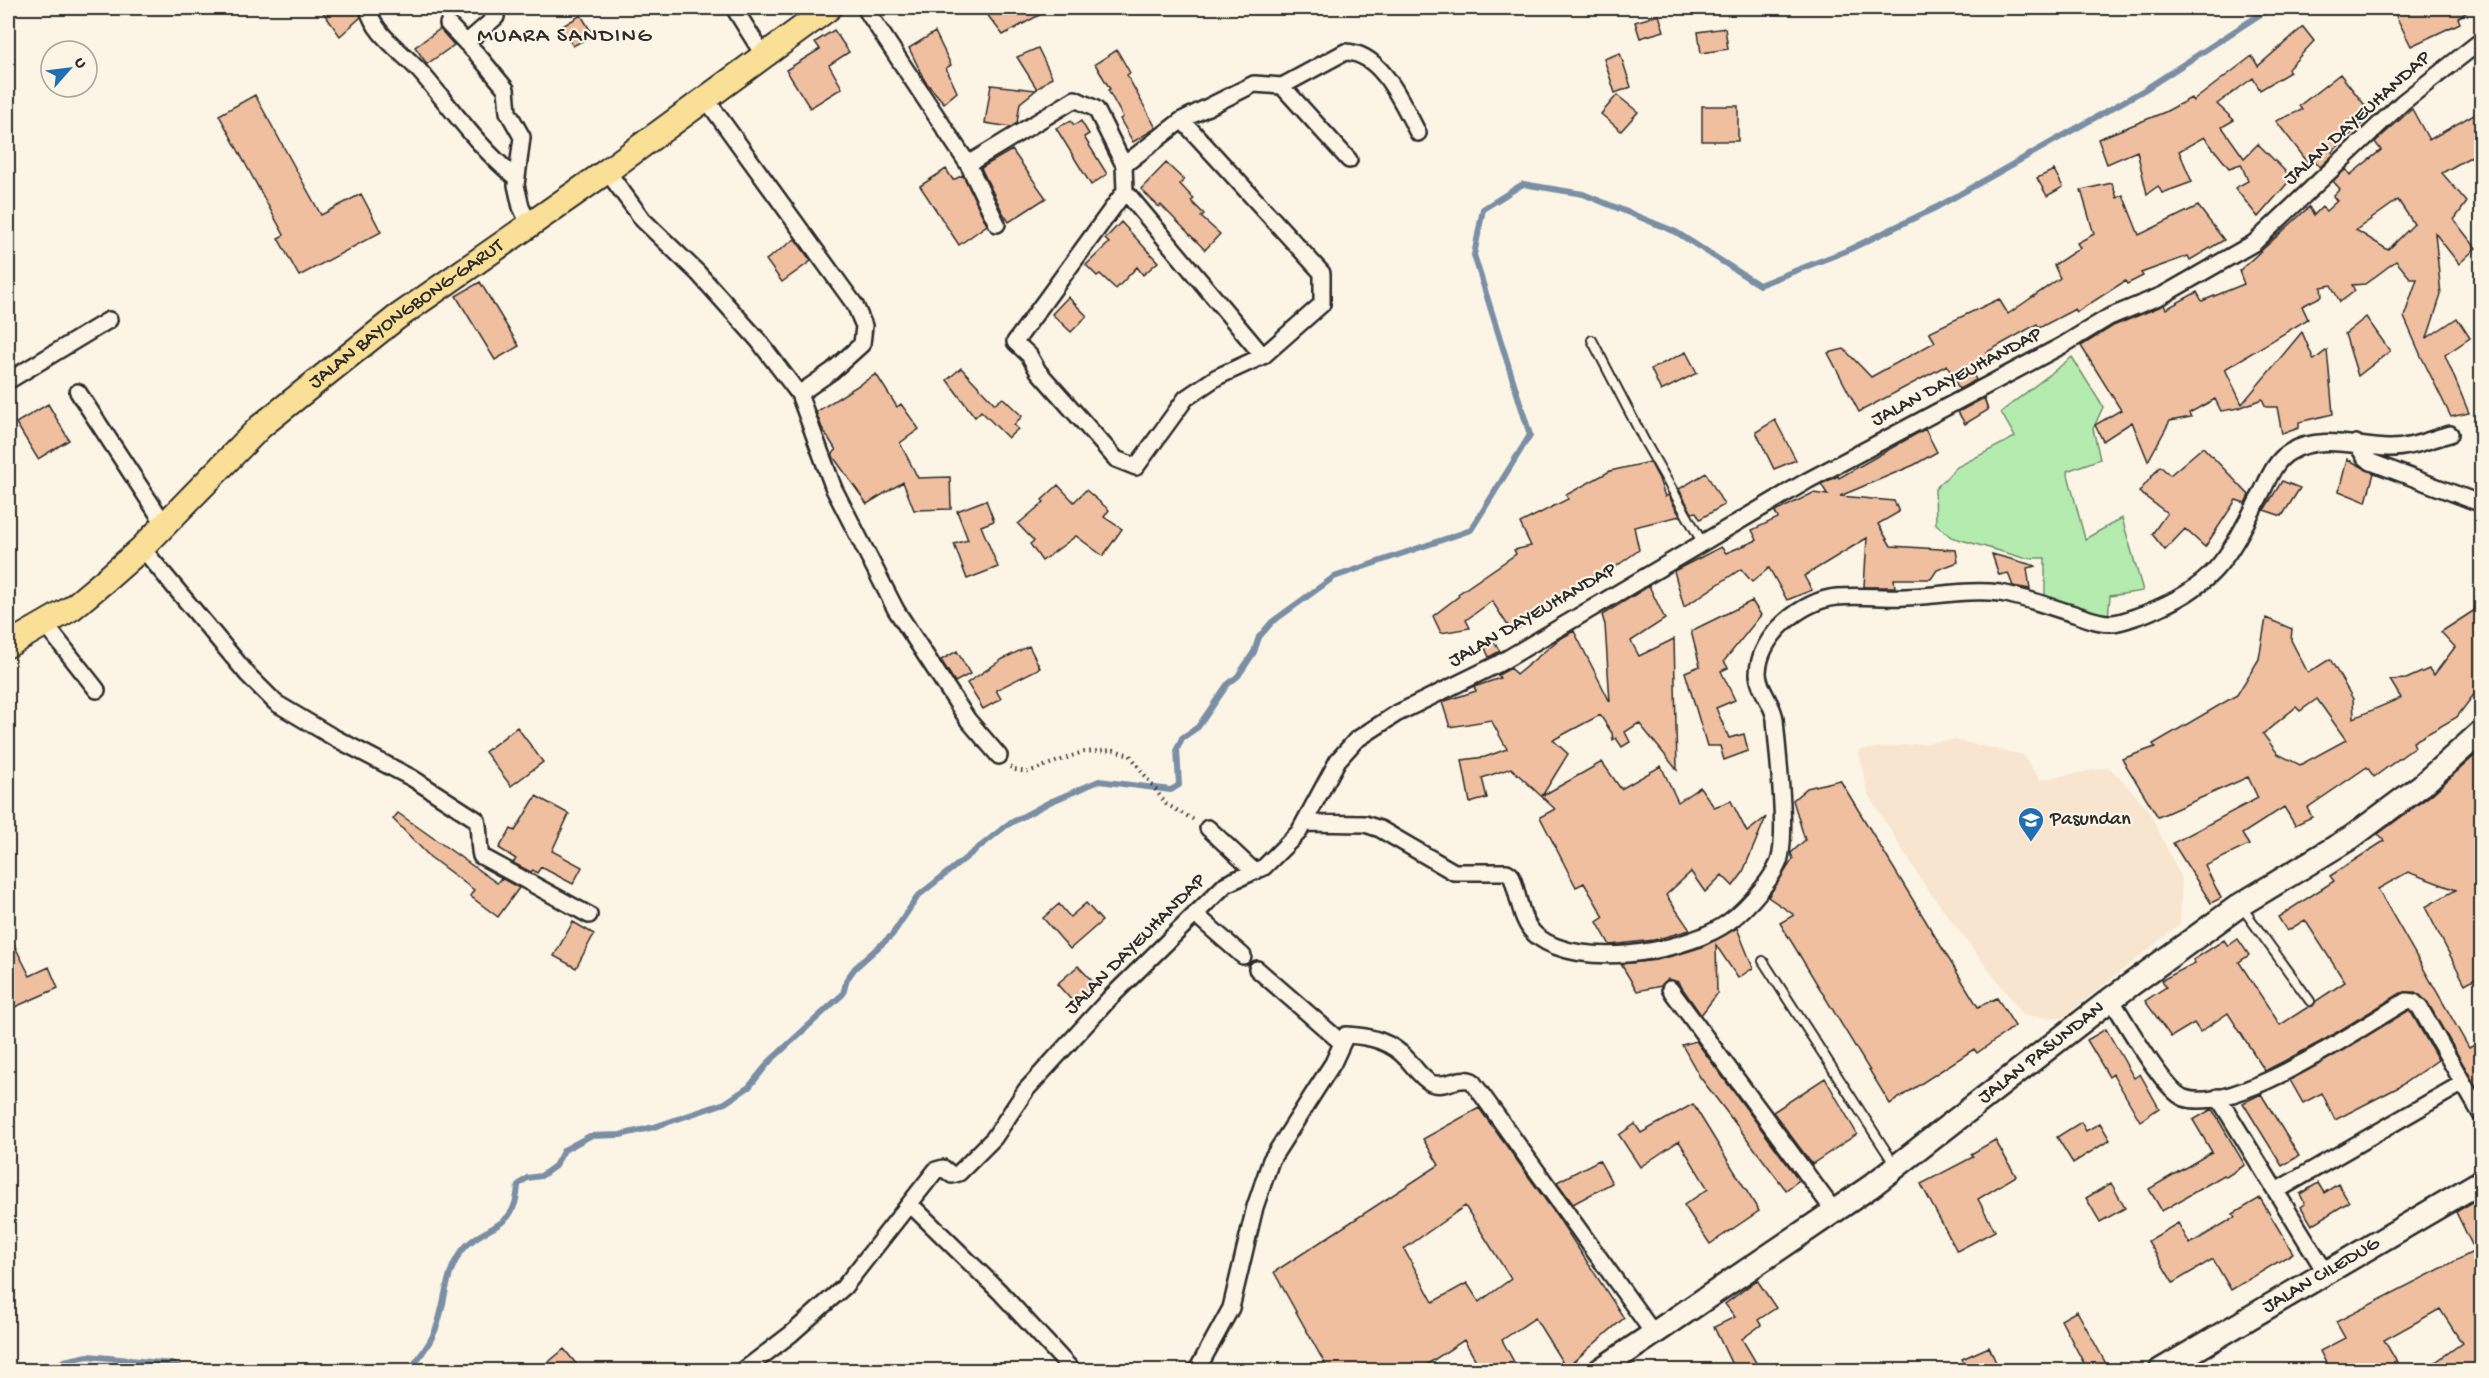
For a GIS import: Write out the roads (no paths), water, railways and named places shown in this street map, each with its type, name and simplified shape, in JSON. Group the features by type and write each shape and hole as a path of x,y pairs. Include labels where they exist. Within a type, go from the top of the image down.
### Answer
{"main road":[{"name":"JALAN BAYONGBONG-GARUT","path":"8,645 72,608 142,548 261,426 396,318 607,171 829,8"}],"street":[{"path":"368,8 374,22 397,50 421,73 494,160 516,178"},
{"path":"466,43 496,17 490,9 492,8"},
{"path":"734,8 764,56"},
{"path":"865,8 969,164 998,224"},
{"path":"448,24 506,89 508,112 522,137 516,178 517,194 529,224"},
{"name":"JALAN DAYEUHANDAP","path":"744,1371 791,1334 844,1287 936,1170 941,1167 952,1175 959,1173 994,1138 1026,1090 1041,1073 1110,998 1195,914 1226,884 1260,869 1301,828 1338,760 1356,740 1396,714 1498,664 1807,481 2063,345 2109,316 2163,295 2254,243 2403,102 2481,40"},
{"path":"1124,165 1182,120 1254,84 1282,86 1345,52 1355,52 1363,56 1390,81 1418,133"},
{"path":"1282,86 1349,160"},
{"path":"706,99 855,305 864,326 862,344 832,371 799,394"},
{"path":"969,164 1075,99 1096,109 1124,165 1125,191 1263,356"},
{"path":"1125,191 1015,342 1029,355 1038,371 1116,459 1136,467 1186,398 1217,377 1263,356 1322,304 1322,273 1182,120"},
{"path":"607,171 643,220 698,273 758,340 799,394 834,489 896,610 968,720 999,756"},
{"path":"8,381 109,320"},
{"path":"78,392 165,525"},
{"path":"1301,828 1365,824 1380,829 1454,872 1507,872 1514,881 1525,919 1532,931 1538,937 1563,948 1588,953 1616,954 1661,949 1685,942 1711,933 1737,916 1773,873 1779,862 1782,836 1775,719 1758,670 1769,640 1795,615 1836,597 1903,597 1978,591 2008,594 2104,622 2115,623 2178,598 2207,579 2231,551 2276,465 2288,453 2307,446 2336,442 2397,447 2450,434"},
{"path":"2356,443 2365,458 2372,462 2481,504"},
{"path":"142,548 248,675 276,703 333,737 412,778 477,820 481,856 589,915"},
{"path":"45,624 97,690"},
{"name":"JALAN PASUNDAN","path":"1600,1371 1896,1166 2111,999 2240,905 2352,837 2422,785 2481,731"},
{"path":"1208,828 1260,869"},
{"path":"1195,914 1243,956"},
{"path":"1257,969 1342,1043"},
{"path":"1670,989 1834,1211"},
{"path":"2111,999 2161,1076 2182,1097 2206,1101 2257,1086 2297,1067 2406,1001 2414,1002 2420,1008 2481,1116"},
{"path":"1197,1371 1231,1308 1255,1207 1271,1160 1333,1063 1346,1035 1365,1035 1388,1042 1403,1054 1420,1075 1431,1083 1445,1085 1463,1079 1472,1081 1654,1334"},
{"path":"2276,1191 2463,1083"},
{"path":"2218,1097 2326,1273"},
{"name":"JALAN CILEDUG","path":"2161,1371 2481,1181"},
{"path":"910,1204 1000,1292 1072,1371"}],"lane":[{"path":"1592,340 1645,442 1702,542"},
{"path":"2240,905 2310,1001"},
{"path":"1763,961 1896,1166"}],"waterway":[{"path":"410,1370 427,1347 435,1331 455,1261 470,1243 505,1220 516,1201 518,1185 527,1178 541,1176 555,1166 564,1150 590,1136 620,1135 654,1127 725,1103 749,1087 770,1061 843,994 847,979 855,968 892,935 918,896 1007,825 1050,802 1099,781 1171,790 1179,785 1177,749 1182,738 1198,727 1227,685 1238,676 1254,652 1259,637 1272,622 1334,577 1471,530 1530,435 1474,255 1483,209 1523,184 1583,194 1676,232 1759,285 1846,251 1937,207 2144,90 2270,8"},
{"path":"49,1370 64,1361 88,1356 172,1364 184,1370"}],"place":[{"name":"Pasundan","path":"2031,843"}],"district":[{"name":"MUARA SANDING","path":"565,37"}]}
